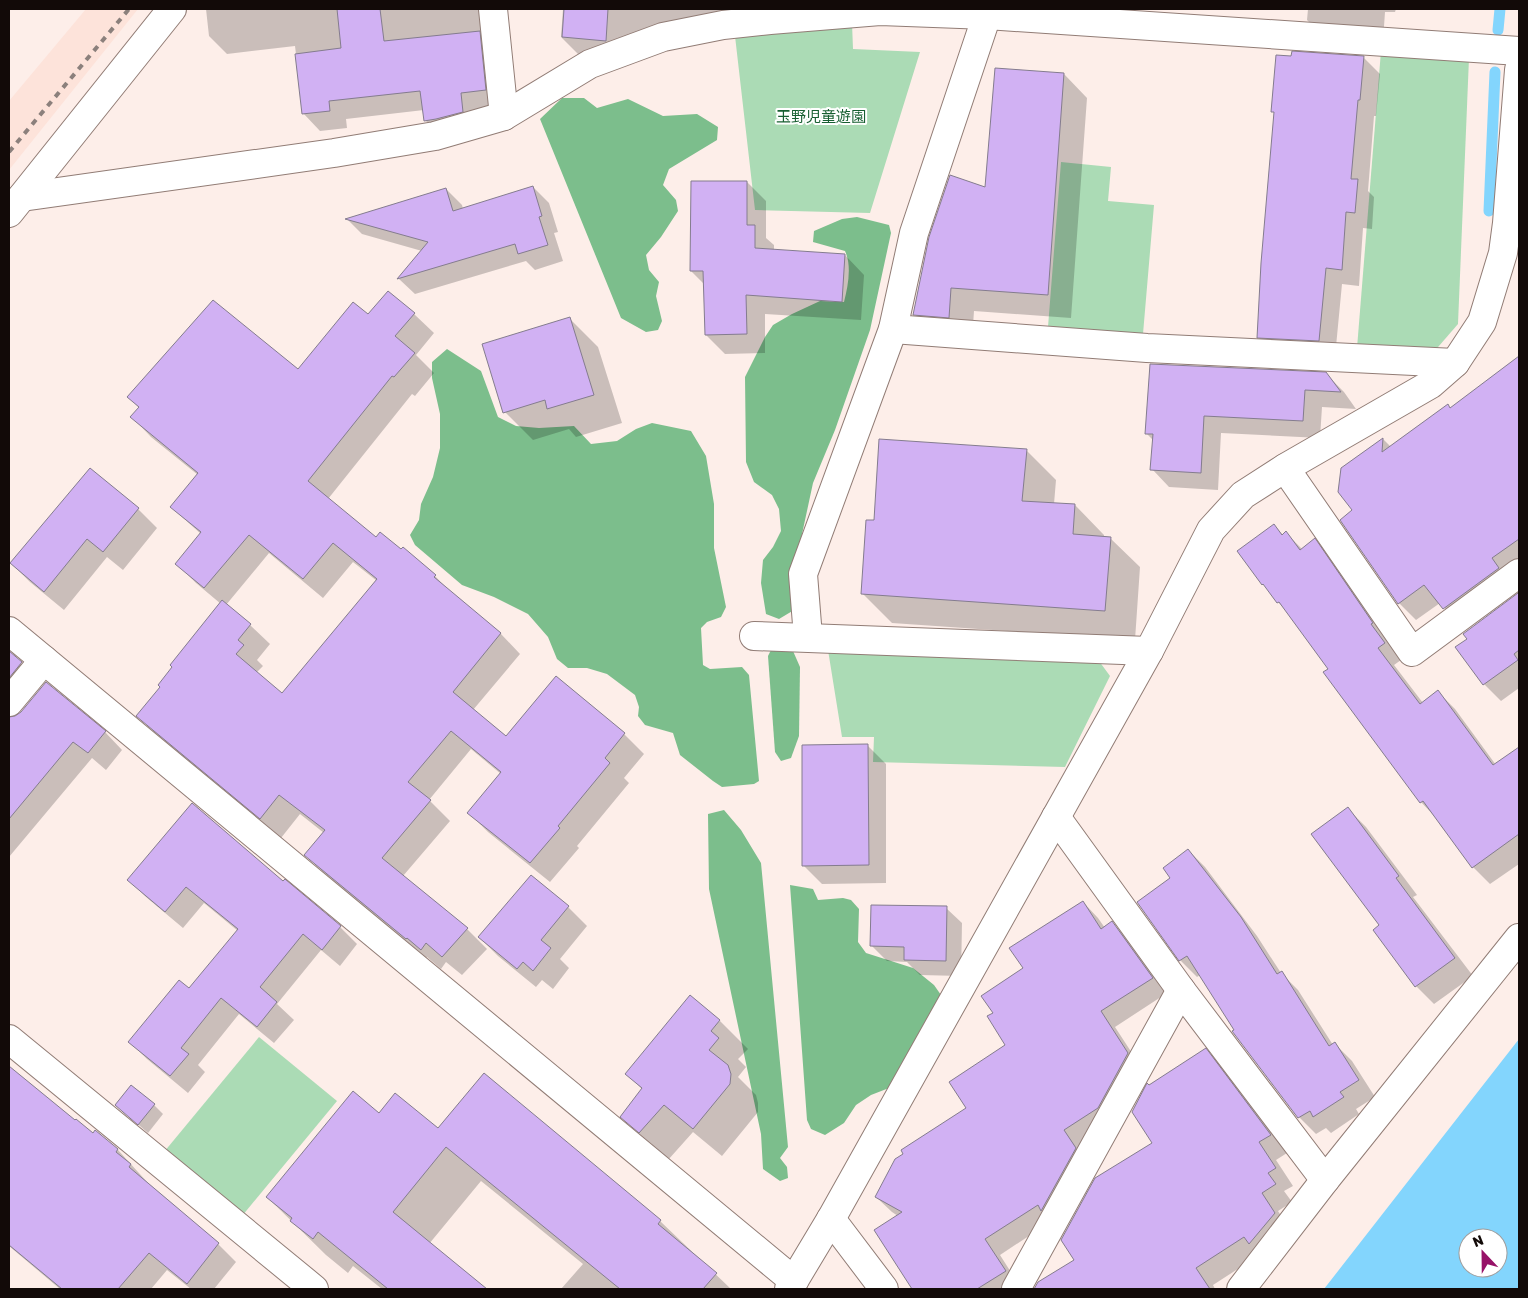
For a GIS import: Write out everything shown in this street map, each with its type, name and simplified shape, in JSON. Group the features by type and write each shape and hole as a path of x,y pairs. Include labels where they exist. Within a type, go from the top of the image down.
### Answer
{"street":[{"path":"15,205 172,9"},
{"path":"493,9 504,116"},
{"path":"15,205 425,138 504,116 590,64 664,37 723,25 880,10 987,15 1519,51"},
{"path":"808,637 803,574 893,329 914,233 987,15"},
{"path":"9,631 791,1285 831,1219 1149,651 1211,530 1243,495 1285,468 1431,384 1454,363 1482,322 1511,261 1519,70"},
{"path":"893,329 1147,348 1454,363"},
{"path":"1285,468 1412,652 1519,572"},
{"path":"754,636 1149,651"},
{"path":"9,702 44,660"},
{"path":"1056,817 1181,990 1325,1180"},
{"path":"1240,1289 1519,938"},
{"path":"1016,1289 1181,990"},
{"path":"9,1039 314,1289"},
{"path":"831,1219 884,1289"}],"shaded area":[{"path":"86,9 138,9 9,170 9,101"}],"green space":[{"name":"玉野児童遊園","path":"852,23 853,49 920,52 870,213 755,210 735,36"},
{"path":"1381,51 1469,58 1458,324 1432,354 1357,348"},
{"path":"562,98 584,98 597,108 628,99 663,116 697,114 718,127 717,140 669,169 663,185 676,200 678,211 661,237 646,255 649,270 659,282 656,296 662,321 658,330 646,332 621,318 540,119"},
{"path":"1061,162 1111,167 1108,201 1154,205 1143,334 1048,327"},
{"path":"857,217 889,225 891,233 870,330 835,430 813,483 793,576 794,610 779,619 766,614 761,583 763,560 773,547 781,531 779,509 772,495 754,482 746,462 745,377 773,325 820,301 844,302 849,270 845,251 813,242 814,231 842,219"},
{"path":"447,349 481,371 498,417 516,426 539,428 574,426 591,444 617,441 636,429 652,423 691,431 706,456 714,504 714,548 726,607 721,617 707,622 701,628 703,665 710,669 742,667 749,675 759,781 754,784 722,787 713,781 680,755 673,733 645,725 638,716 639,707 635,695 607,674 587,668 568,668 557,659 548,637 528,614 494,597 462,585 415,545 410,535 419,520 421,504 433,477 440,448 440,414 432,378 432,362"},
{"path":"772,648 793,651 800,667 799,736 791,758 781,761 775,752 768,656"},
{"path":"828,650 1099,661 1110,676 1065,767 873,762 874,737 842,737"},
{"path":"724,810 741,830 761,863 788,1147 780,1158 787,1167 788,1178 780,1181 763,1169 761,1134 709,889 708,814"},
{"path":"790,885 813,889 818,900 843,898 851,900 859,909 858,942 866,953 913,968 934,985 941,995 889,1088 871,1095 856,1105 844,1123 825,1135 811,1129 807,1120"},
{"path":"259,1037 337,1101 242,1216 164,1152"}],"water":[{"path":"1519,1039 1519,1289 1324,1289"}],"building":[{"path":"337,9 380,9 384,41 480,31 486,90 461,93 463,112 424,121 420,91 329,101 330,111 302,114 295,54 341,48"},
{"path":"564,9 608,9 606,41 562,37"},
{"path":"1292,51 1364,56 1351,179 1358,179 1355,213 1346,212 1342,270 1326,268 1319,341 1257,338 1261,263 1274,112 1271,112 1276,55 1291,56"},
{"path":"995,68 1064,73 1048,295 951,288 949,318 913,315 929,237 950,175 985,187"},
{"path":"691,181 747,181 747,225 755,225 755,248 845,254 842,302 746,295 747,334 705,335 703,271 690,271"},
{"path":"533,186 542,216 539,217 548,245 518,254 515,244 397,279 428,242 345,219 446,188 453,211"},
{"path":"388,291 415,313 395,336 415,353 394,377 392,376 308,481 376,537 380,532 401,549 403,547 436,575 434,577 501,633 453,692 506,736 556,676 625,733 605,758 610,763 558,826 560,828 530,863 467,813 501,772 451,731 408,782 431,800 382,858 468,928 442,957 426,943 421,950 406,939 304,855 325,830 279,795 260,819 136,716 160,687 158,685 172,667 170,665 222,600 251,624 238,640 244,645 236,654 282,693 377,579 333,543 303,579 249,535 204,588 175,564 201,532 170,507 198,473 130,417 139,407 127,397 213,300 298,369 353,302 368,314"},
{"path":"570,317 594,395 547,409 545,400 503,413 482,344"},
{"path":"1519,356 1519,539 1492,558 1499,568 1443,609 1424,585 1398,604 1340,520 1352,510 1338,492 1341,468 1383,438 1382,452 1448,404 1450,408"},
{"path":"1150,364 1326,372 1341,392 1305,390 1303,421 1204,416 1201,473 1150,470 1153,434 1145,434"},
{"path":"879,439 1027,449 1022,501 1075,504 1073,534 1111,537 1105,611 861,594 866,520 874,520"},
{"path":"90,468 139,508 103,552 87,539 44,592 10,563"},
{"path":"1274,524 1282,535 1286,531 1300,550 1315,538 1385,643 1378,648 1420,704 1438,690 1493,765 1519,747 1519,834 1472,868 1423,801 1420,803 1323,672 1328,669 1279,602 1277,603 1262,585 1237,551"},
{"path":"1518,593 1519,650 1514,654 1518,660 1483,685 1455,647 1467,639 1463,634"},
{"path":"9,651 22,662 9,678"},
{"path":"46,682 106,731 88,753 73,742 9,819 9,717 21,712"},
{"path":"868,744 869,865 802,866 802,745"},
{"path":"192,803 283,881 285,879 341,926 322,950 303,934 260,987 277,1002 257,1027 221,998 181,1048 189,1054 170,1076 128,1042 179,980 189,988 238,929 186,887 165,912 127,880"},
{"path":"1348,807 1399,876 1396,878 1455,958 1415,987 1373,930 1379,925 1311,834"},
{"path":"1188,849 1241,917 1277,974 1282,971 1329,1046 1335,1042 1359,1080 1340,1092 1344,1097 1313,1117 1310,1111 1298,1118 1232,1031 1234,1030 1187,956 1179,961 1137,902 1170,878 1163,868"},
{"path":"531,875 569,906 541,940 551,948 533,971 523,962 517,969 478,937"},
{"path":"1083,901 1101,929 1112,921 1153,978 1101,1011 1128,1053 1098,1108 1064,1130 1076,1148 1041,1211 1038,1205 985,1239 1006,1271 977,1289 912,1289 874,1230 902,1212 875,1197 895,1159 903,1154 901,1150 966,1108 949,1082 1005,1045 987,1016 993,1013 981,996 1023,968 1009,948"},
{"path":"871,905 947,906 946,961 904,960 904,947 870,946"},
{"path":"690,995 720,1020 711,1031 719,1038 709,1050 728,1065 731,1074 730,1084 693,1129 664,1105 639,1133 620,1117 642,1088 625,1074"},
{"path":"1206,1048 1271,1135 1259,1142 1276,1168 1268,1173 1276,1184 1262,1193 1275,1213 1249,1244 1244,1237 1196,1268 1210,1289 1034,1289 1038,1282 1074,1260 1061,1240 1095,1178 1152,1143 1132,1112 1147,1083 1149,1085"},
{"path":"9,1066 75,1120 93,1133 95,1130 118,1149 116,1152 131,1164 129,1167 219,1243 187,1284 149,1253 118,1289 62,1289 9,1245"},
{"path":"484,1073 661,1220 658,1224 717,1273 703,1289 620,1289 446,1147 393,1212 487,1289 388,1289 318,1232 313,1239 290,1221 292,1218 266,1197 353,1091 379,1113 395,1093 438,1128"},
{"path":"131,1085 155,1104 138,1125 115,1105"}],"waterway":[{"path":"1498,30 1500,9"},
{"path":"1489,211 1495,72"}],"railway":[{"path":"9,152 129,9"}]}
